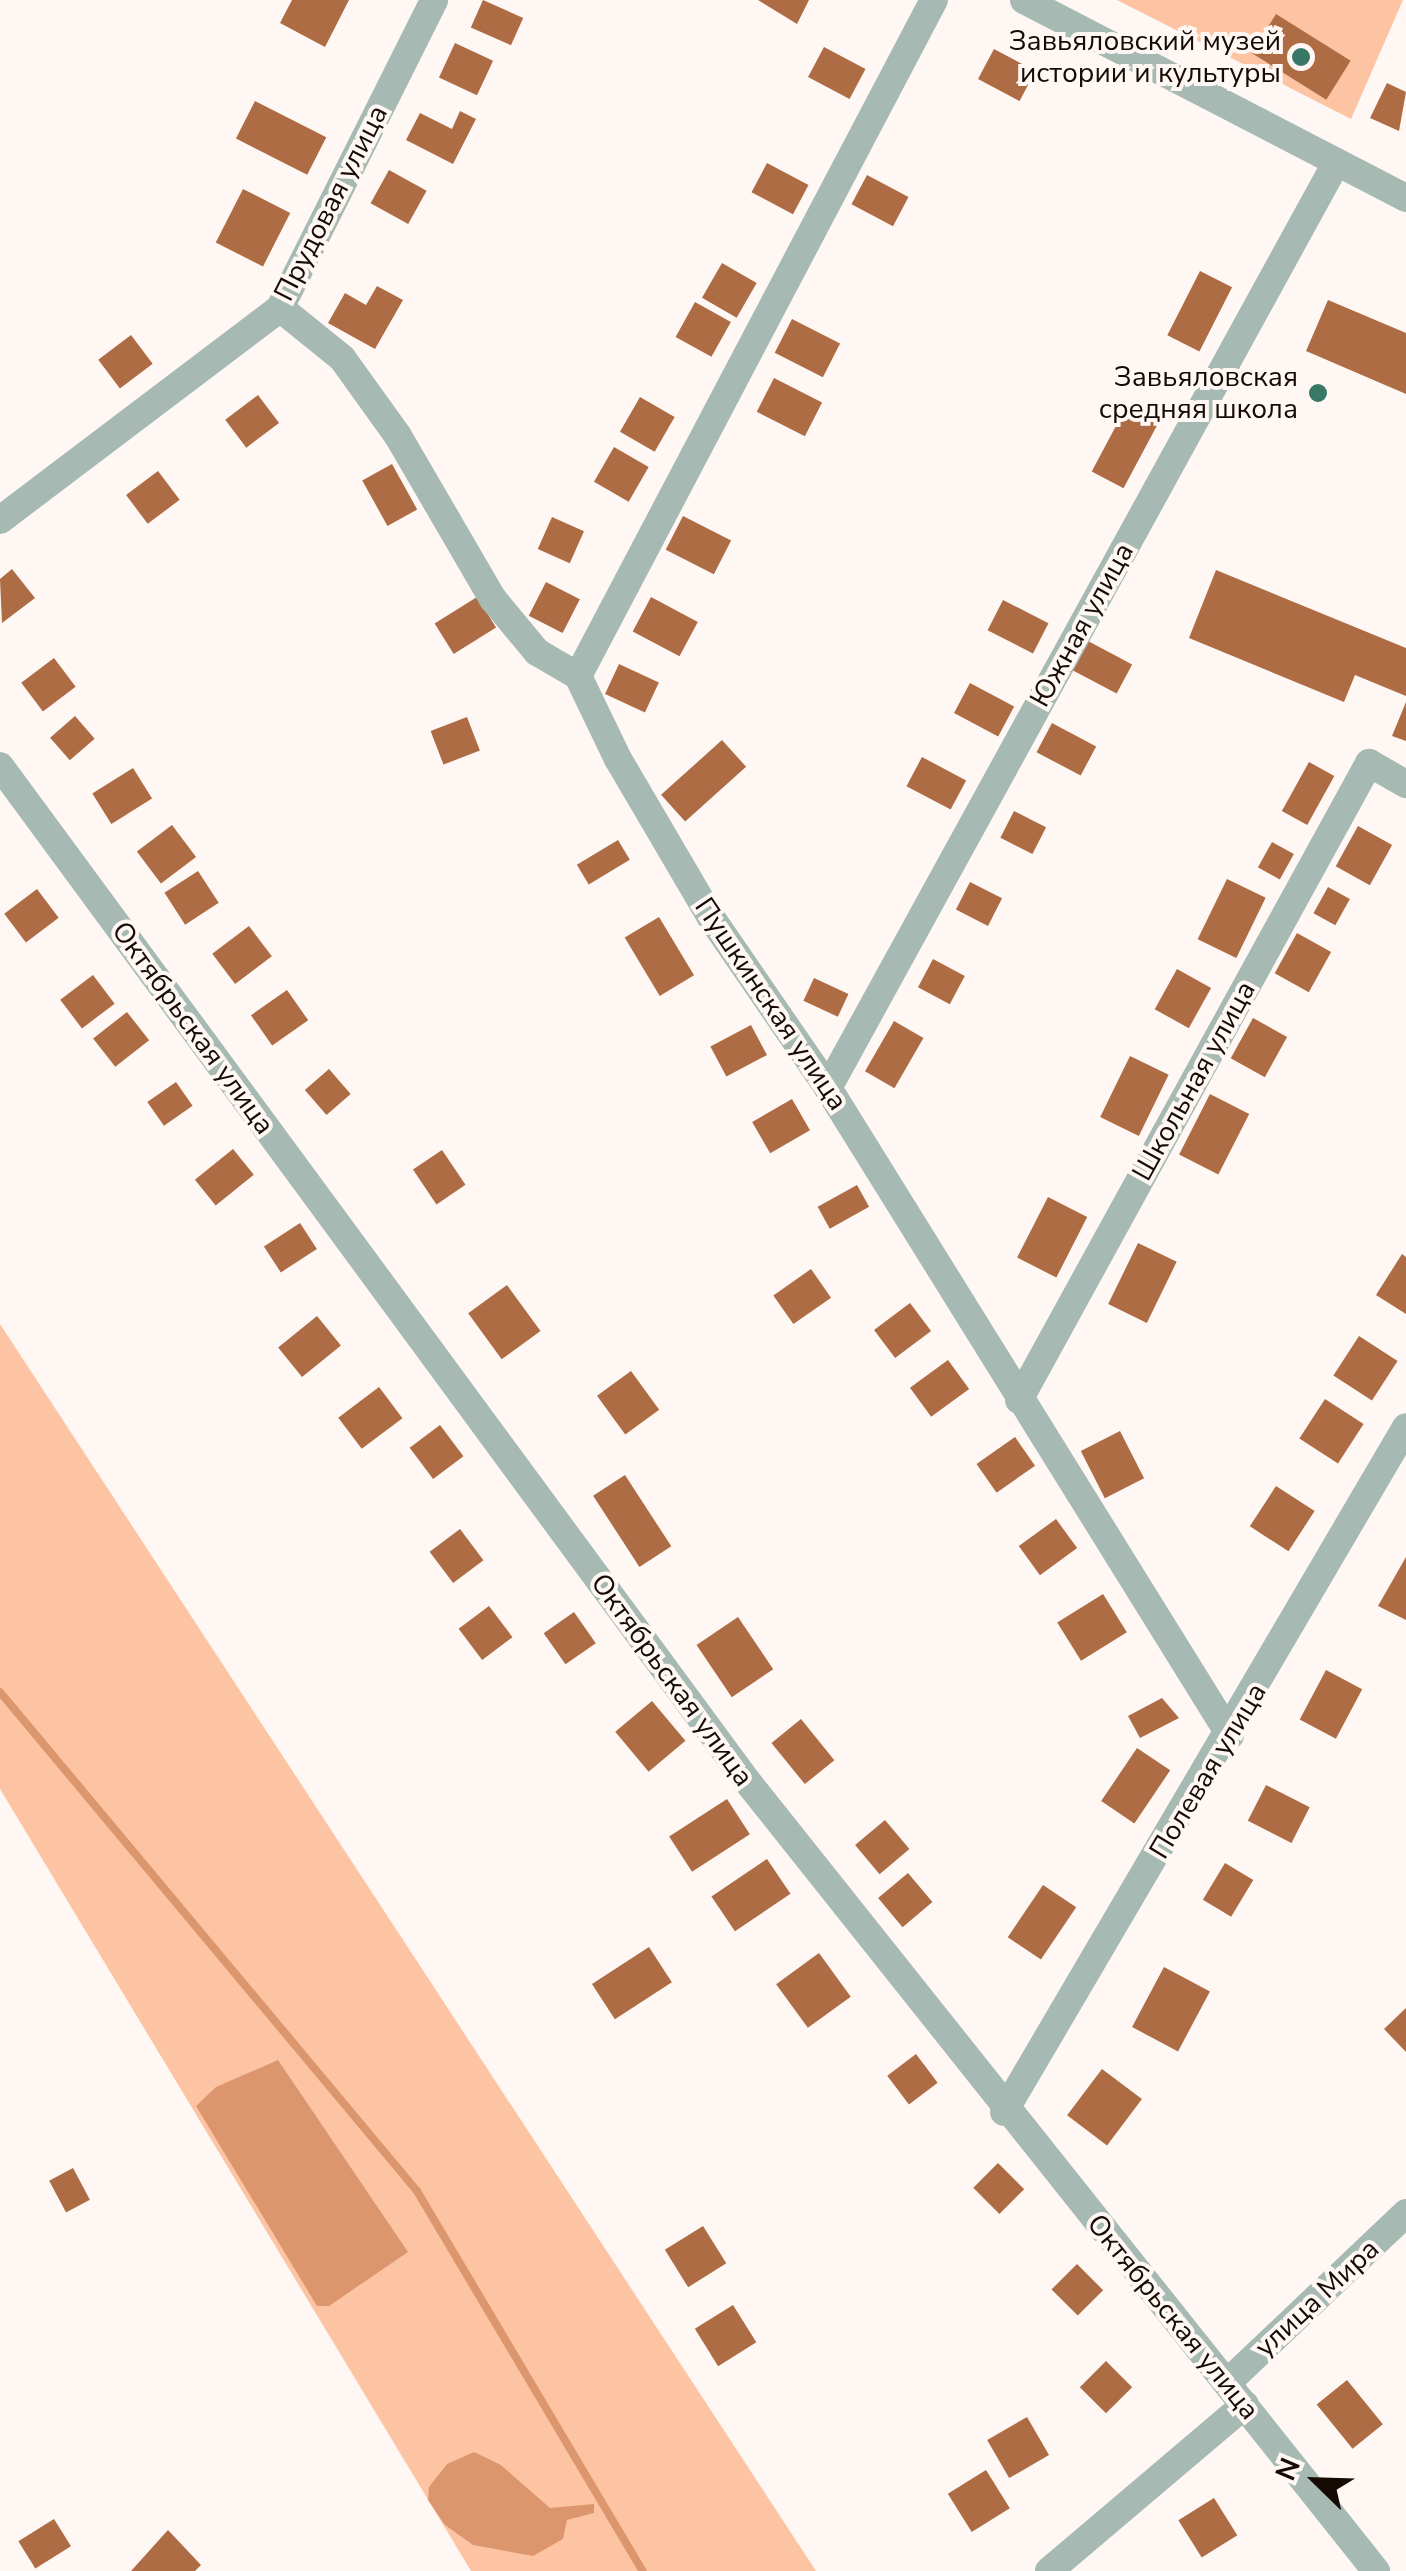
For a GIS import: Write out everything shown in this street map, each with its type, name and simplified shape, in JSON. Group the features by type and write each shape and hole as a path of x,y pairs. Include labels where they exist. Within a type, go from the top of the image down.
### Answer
{"street":[{"name":"Прудовая улица","path":"0,520 280,308 434,0"},
{"path":"280,308 342,358 398,436 493,599 536,652 578,676 934,0"},
{"path":"1024,0 1406,198"},
{"name":"Южная улица","path":"828,1088 1336,163"},
{"name":"Пушкинская улица","path":"578,676 710,916 828,1088 1230,1735"},
{"name":"Школьная улица","path":"1019,1400 1369,763 1406,784"},
{"name":"Октябрьская улица","path":"0,766 746,1782 1004,2112 1376,2571"},
{"name":"Полевая улица","path":"1004,2112 1230,1735 1406,1427"},
{"name":"улица Мира","path":"1049,2571 1236,2394 1406,2213"}],"shaded area":[{"path":"1117,0 1403,0 1351,119"},
{"path":"0,1324 816,2571 471,2571 0,1789"},
{"path":"278,2060 408,2252 329,2306 317,2306 196,2106 216,2087"},
{"path":"474,2452 501,2465 550,2508 594,2504 594,2513 567,2520 563,2539 533,2556 473,2545 445,2525 428,2500 429,2487 447,2464"}],"building":[{"path":"292,0 349,0 325,47 280,23"},
{"path":"483,0 523,18 511,45 471,27"},
{"path":"758,0 809,0 797,24"},
{"name":"Завьяловский музей истории и культуры","path":"1276,14 1351,61 1326,100 1252,53"},
{"path":"455,43 493,61 477,95 439,77"},
{"path":"824,47 865,69 850,99 808,77"},
{"path":"994,49 1035,71 1020,101 978,79"},
{"path":"1387,83 1406,92 1399,131 1370,118"},
{"path":"255,101 326,137 307,175 236,138"},
{"path":"460,111 476,119 453,164 406,140 420,113 452,129"},
{"path":"767,163 808,185 793,214 752,192"},
{"path":"389,170 427,191 408,224 371,203"},
{"path":"867,175 908,197 893,226 852,204"},
{"path":"243,189 290,213 263,267 216,242"},
{"path":"722,263 757,283 737,318 702,298"},
{"path":"1200,271 1232,287 1199,351 1167,335"},
{"path":"377,286 403,300 375,349 328,323 345,293 366,305"},
{"path":"1328,300 1406,333 1406,394 1306,351"},
{"path":"695,302 731,322 711,357 676,337"},
{"path":"792,319 840,344 823,377 775,353"},
{"path":"131,335 153,364 120,388 98,360"},
{"path":"774,378 822,403 805,436 757,412"},
{"path":"258,395 279,423 246,448 225,420"},
{"path":"640,397 675,417 655,452 620,432"},
{"path":"1126,407 1158,424 1124,488 1092,471"},
{"path":"614,447 649,467 629,502 594,482"},
{"path":"392,464 417,509 387,526 362,480"},
{"path":"158,471 180,500 148,524 126,495"},
{"path":"683,516 731,541 714,574 666,550"},
{"path":"552,517 584,531 570,563 538,549"},
{"path":"12,569 35,598 2,623 0,579"},
{"path":"1216,570 1406,648 1406,696 1355,675 1344,702 1189,638"},
{"path":"546,582 580,599 563,633 529,616"},
{"path":"477,597 496,628 454,654 435,623"},
{"path":"651,597 698,622 679,656 633,631"},
{"path":"1003,600 1048,623 1033,653 988,630"},
{"path":"1088,641 1132,664 1117,694 1073,670"},
{"path":"54,658 76,687 43,711 21,683"},
{"path":"619,664 659,683 645,713 605,694"},
{"path":"970,683 1014,706 998,736 954,713"},
{"path":"1406,702 1406,741 1392,736"},
{"path":"75,716 95,739 70,760 50,738"},
{"path":"467,717 480,751 443,765 431,731"},
{"path":"1052,723 1096,746 1081,776 1037,752"},
{"path":"722,740 746,767 685,822 661,795"},
{"path":"922,757 966,780 951,810 907,786"},
{"path":"1309,762 1334,776 1307,825 1282,811"},
{"path":"133,768 152,799 111,824 92,793"},
{"path":"1014,811 1046,827 1032,854 1000,838"},
{"path":"172,825 196,857 161,883 137,851"},
{"path":"1358,826 1392,845 1370,885 1336,866"},
{"path":"618,840 630,860 589,884 577,865"},
{"path":"1272,842 1294,854 1280,879 1258,867"},
{"path":"198,871 219,903 185,925 164,893"},
{"path":"1227,879 1266,898 1236,958 1198,939"},
{"path":"970,882 1002,898 988,926 956,910"},
{"path":"1328,887 1350,899 1335,925 1313,913"},
{"path":"37,889 59,918 26,942 4,914"},
{"path":"659,917 694,975 660,996 625,938"},
{"path":"249,926 272,956 235,984 212,954"},
{"path":"1297,933 1331,952 1309,992 1275,973"},
{"path":"933,959 965,976 950,1004 918,987"},
{"path":"1177,969 1211,988 1189,1028 1155,1009"},
{"path":"93,975 115,1004 82,1028 60,1000"},
{"path":"814,978 848,994 838,1017 803,1001"},
{"path":"287,990 308,1020 272,1046 251,1015"},
{"path":"127,1012 149,1040 115,1067 93,1038"},
{"path":"1253,1018 1287,1037 1265,1077 1231,1058"},
{"path":"894,1021 923,1038 894,1088 865,1071"},
{"path":"751,1025 767,1055 726,1077 710,1047"},
{"path":"1130,1056 1169,1075 1139,1136 1100,1117"},
{"path":"329,1069 351,1094 326,1115 305,1090"},
{"path":"176,1082 193,1106 164,1126 147,1102"},
{"path":"1210,1094 1249,1114 1218,1175 1179,1155"},
{"path":"792,1099 810,1130 770,1153 752,1122"},
{"path":"233,1149 254,1175 216,1205 195,1180"},
{"path":"442,1150 465,1185 436,1204 413,1170"},
{"path":"857,1185 869,1207 830,1229 818,1207"},
{"path":"1048,1197 1087,1217 1056,1278 1017,1258"},
{"path":"300,1223 317,1249 281,1272 264,1246"},
{"path":"1138,1243 1177,1262 1147,1323 1108,1304"},
{"path":"1402,1254 1406,1257 1406,1314 1376,1295"},
{"path":"811,1269 831,1298 793,1324 773,1295"},
{"path":"507,1285 541,1331 502,1359 468,1313"},
{"path":"910,1303 931,1331 895,1358 874,1330"},
{"path":"317,1316 341,1346 302,1377 278,1347"},
{"path":"1359,1336 1398,1361 1372,1400 1333,1375"},
{"path":"948,1360 969,1389 931,1417 910,1388"},
{"path":"631,1371 659,1410 625,1435 597,1396"},
{"path":"379,1387 402,1418 362,1449 338,1418"},
{"path":"1325,1399 1364,1424 1338,1463 1299,1438"},
{"path":"440,1425 463,1456 433,1479 410,1448"},
{"path":"1120,1431 1144,1478 1105,1498 1081,1451"},
{"path":"1015,1437 1035,1466 997,1493 976,1464"},
{"path":"625,1475 671,1546 639,1567 593,1496"},
{"path":"1276,1486 1315,1511 1288,1551 1250,1526"},
{"path":"1056,1519 1077,1548 1040,1575 1019,1546"},
{"path":"460,1529 483,1560 453,1583 430,1552"},
{"path":"1406,1557 1406,1620 1378,1606"},
{"path":"1103,1594 1127,1632 1081,1661 1057,1623"},
{"path":"489,1606 512,1637 482,1660 459,1629"},
{"path":"574,1612 596,1643 565,1664 544,1633"},
{"path":"738,1617 773,1669 732,1697 697,1645"},
{"path":"1326,1670 1362,1689 1336,1739 1300,1719"},
{"path":"1162,1698 1179,1718 1140,1738 1128,1716"},
{"path":"652,1701 685,1741 649,1772 615,1732"},
{"path":"801,1719 834,1760 805,1784 771,1743"},
{"path":"1137,1748 1170,1770 1134,1823 1101,1801"},
{"path":"1266,1785 1310,1807 1291,1843 1248,1821"},
{"path":"727,1799 750,1834 692,1872 669,1837"},
{"path":"885,1820 909,1849 880,1874 855,1845"},
{"path":"767,1859 790,1894 735,1931 711,1896"},
{"path":"1225,1863 1253,1880 1231,1917 1203,1900"},
{"path":"908,1873 932,1902 903,1927 878,1898"},
{"path":"1043,1885 1076,1907 1041,1960 1008,1937"},
{"path":"649,1947 672,1982 615,2019 592,1984"},
{"path":"819,1953 851,1997 808,2028 776,1984"},
{"path":"1164,1967 1210,1991 1178,2051 1132,2027"},
{"path":"1406,2008 1406,2052 1384,2029"},
{"path":"916,2054 938,2083 909,2104 887,2076"},
{"path":"1102,2069 1142,2099 1107,2145 1067,2115"},
{"path":"998,2163 1024,2189 999,2214 973,2188"},
{"path":"73,2168 90,2200 66,2212 49,2181"},
{"path":"703,2226 726,2263 688,2287 665,2250"},
{"path":"1077,2264 1103,2290 1078,2316 1052,2289"},
{"path":"733,2305 756,2342 718,2366 695,2329"},
{"path":"1106,2361 1132,2387 1106,2413 1080,2387"},
{"path":"1347,2380 1383,2424 1353,2449 1317,2405"},
{"path":"1027,2417 1049,2455 1009,2478 987,2440"},
{"path":"986,2470 1010,2508 972,2532 948,2494"},
{"path":"1214,2498 1237,2535 1202,2558 1178,2520"},
{"path":"54,2519 71,2546 35,2568 18,2541"},
{"path":"168,2530 201,2565 195,2571 131,2571"}],"waterway":[{"path":"0,1692 417,2191 643,2571"}],"place":[{"name":"Завьяловский музей истории и культуры","path":"1301,57"},
{"name":"Завьяловская средняя школа","path":"1318,393"}]}
